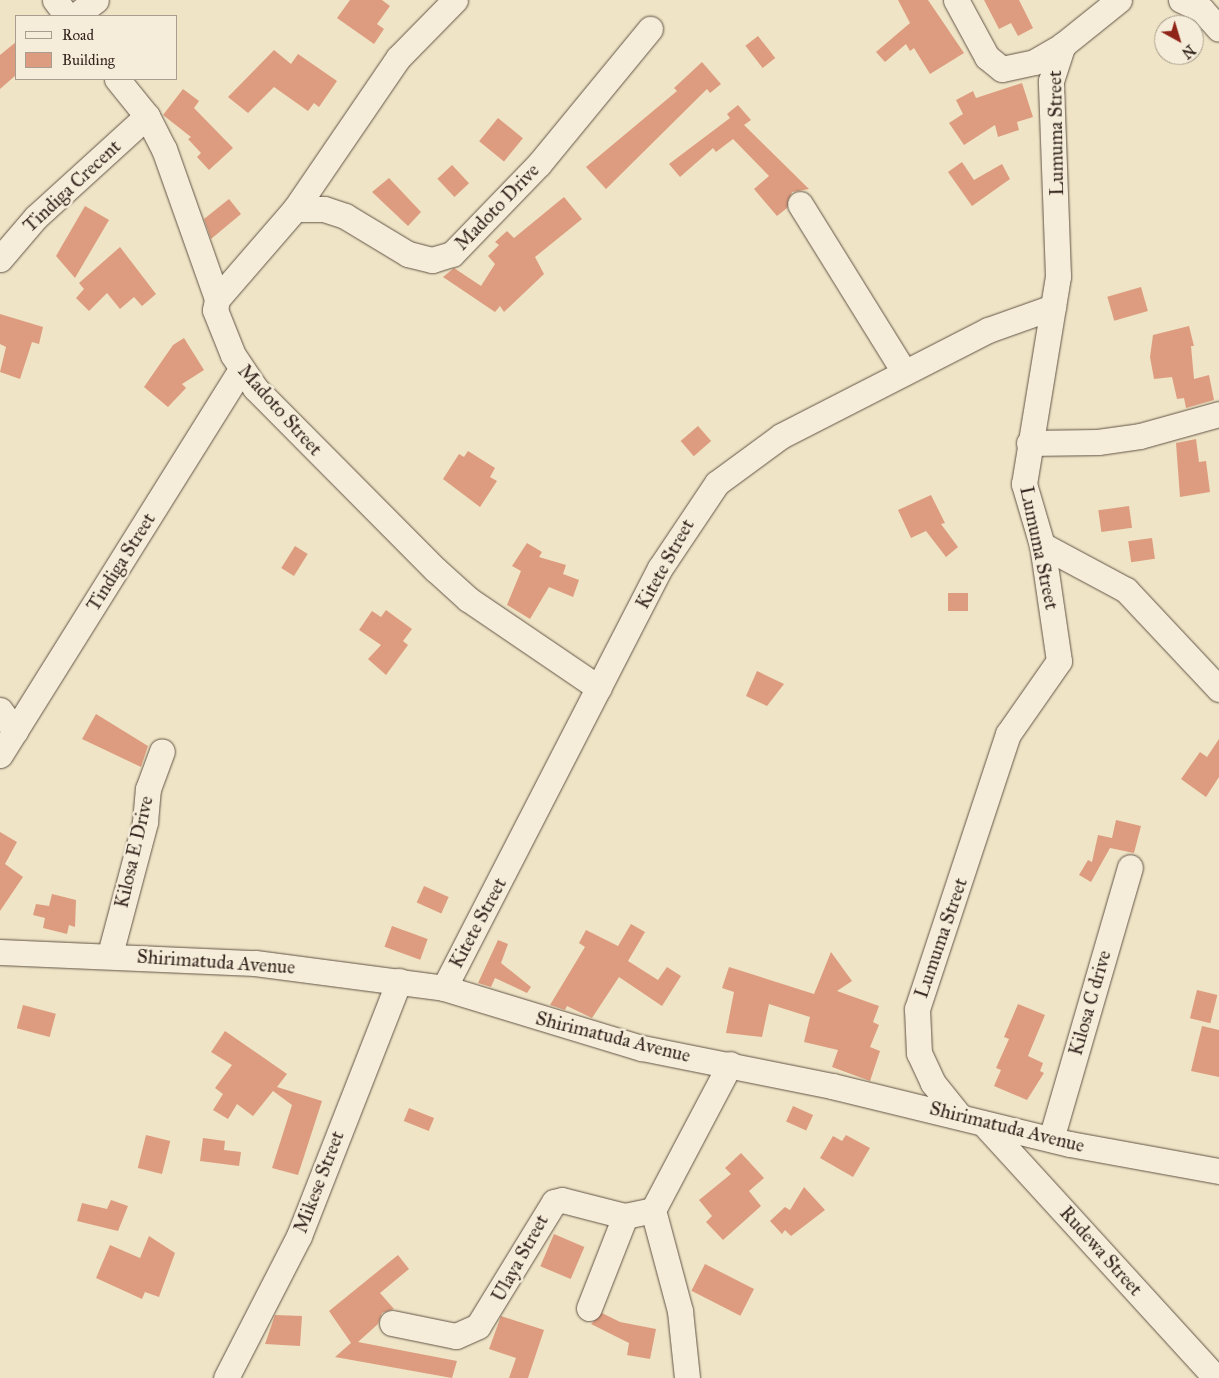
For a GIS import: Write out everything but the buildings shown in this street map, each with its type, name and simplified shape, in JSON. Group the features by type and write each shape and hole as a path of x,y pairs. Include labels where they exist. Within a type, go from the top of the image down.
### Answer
{"street":[{"path":"55,0 66,15"},
{"path":"76,15 96,0"},
{"path":"217,299 295,209 374,89 455,0"},
{"path":"956,0 987,58 1002,69 1034,62 1063,45"},
{"name":"Lumuma Street","path":"958,1114 933,1083 919,1053 917,1009 1008,734 1060,661 1042,545 1024,484 1029,443 1058,276 1051,81 1063,45 1119,0"},
{"path":"1181,0 1202,10 1219,29"},
{"name":"Madoto Drive","path":"295,209 324,208 345,216 408,254 432,260 452,254 538,164 650,29"},
{"path":"118,80 147,116"},
{"name":"Madoto Street","path":"147,116 172,173 217,299 219,326 241,369 302,437 468,599 599,688"},
{"name":"Tindiga Crecent","path":"0,259 36,217 147,116"},
{"path":"800,204 904,372"},
{"name":"Kitete Street","path":"444,988 660,568 717,483 781,436 988,330 1054,307"},
{"name":"Tindiga Street","path":"0,754 241,369"},
{"path":"1029,443 1123,439 1219,414"},
{"path":"1042,545 1126,590 1219,689"},
{"path":"0,710 15,731"},
{"name":"Kilosa E Drive","path":"110,954 145,822 148,789 162,751"},
{"name":"Kilosa C drive","path":"1051,1139 1130,867"},
{"name":"Shirimatuda Avenue","path":"0,952 110,954 255,963 444,988 642,1048 730,1064 958,1114 984,1124 1051,1139 1219,1171"},
{"name":"Mikese Street","path":"226,1378 299,1236 399,981"},
{"path":"687,1378 680,1311 653,1210 730,1064"},
{"name":"Rudewa Street","path":"984,1124 1216,1378"},
{"name":"Ulaya Street","path":"392,1323 456,1336 478,1326 554,1202 562,1200 625,1216 653,1210"},
{"path":"589,1308 625,1216"}]}
